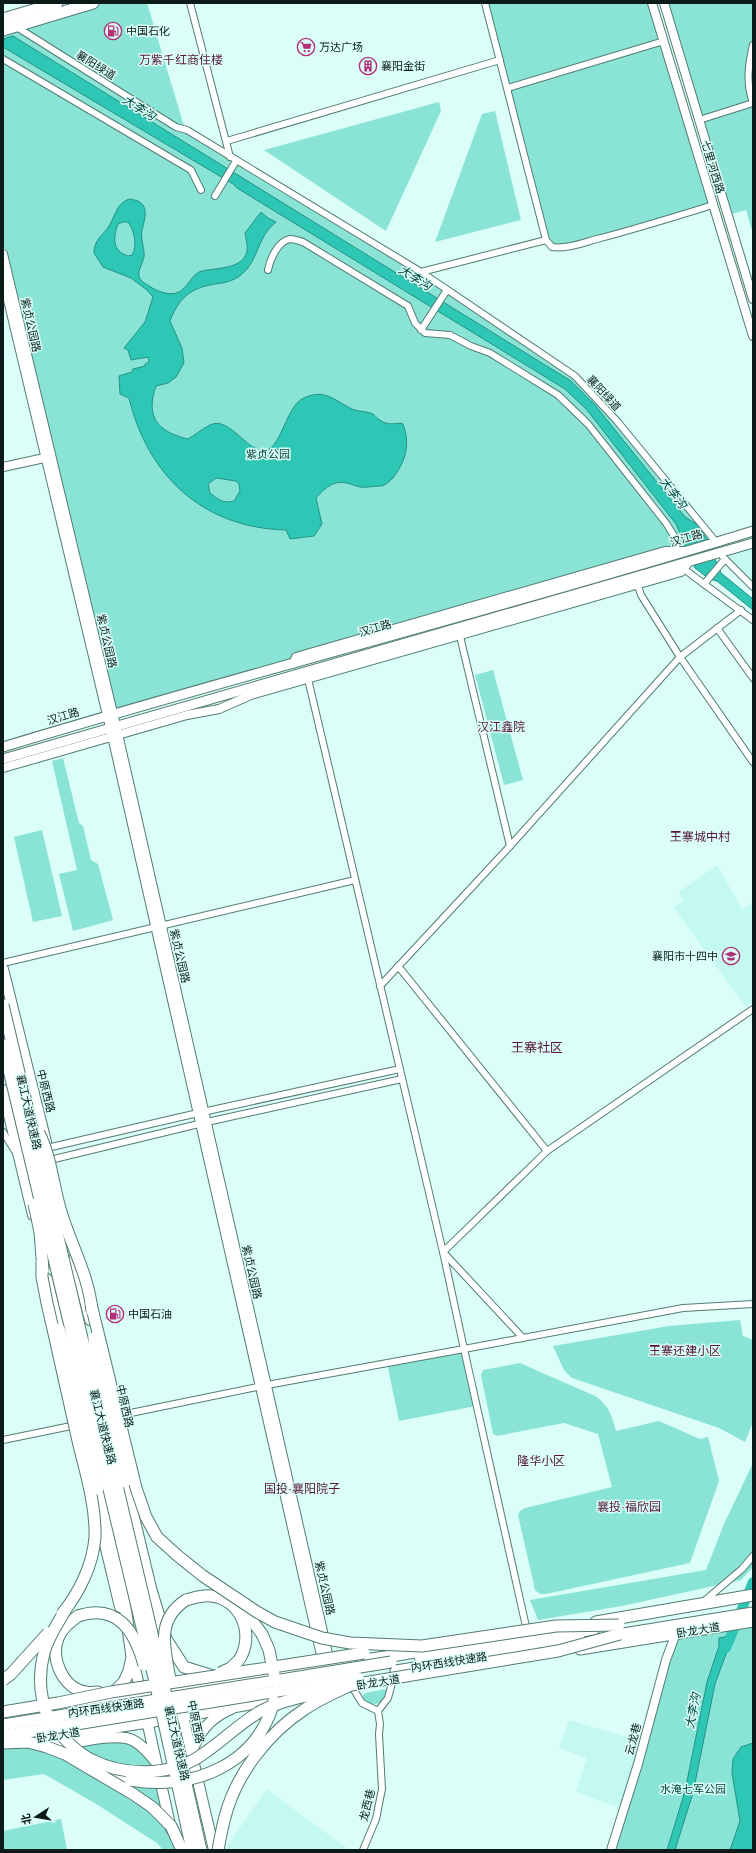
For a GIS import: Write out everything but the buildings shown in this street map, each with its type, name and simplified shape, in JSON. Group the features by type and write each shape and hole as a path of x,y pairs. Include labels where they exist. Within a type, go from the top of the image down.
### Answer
{"highway":[{"path":"8,21 58,3"},
{"path":"8,21 93,3"},
{"name":"襄江大道快速路","path":"3,1005 26,1121 152,1628 192,1850"},
{"name":"襄江大道快速路","path":"3,1045 26,1121"},
{"path":"26,1121 23,1154 40,1232 42,1277 88,1482 94,1522 94,1538 84,1579 51,1636 44,1652 41,1674 43,1698 52,1723 64,1739 91,1760 107,1766 126,1771 144,1772 162,1770 177,1766 202,1755 243,1722 262,1711 286,1701 558,1651 619,1629"},
{"path":"5,1741 28,1742 47,1747 130,1780 150,1784 171,1783 200,1777 225,1766 250,1746 262,1732 270,1717 275,1698 274,1678 269,1650 259,1630 240,1605 157,1537 146,1517 136,1488 80,1260 62,1214 45,1146 26,1121"},
{"path":"42,1262 67,1354 124,1600 132,1657 129,1671 124,1682 114,1694 83,1704"},
{"path":"91,1304 95,1360 151,1590 166,1639 184,1667 211,1676 296,1666 322,1666"},
{"path":"203,1576 257,1612 275,1622 305,1633 350,1643 422,1646"},
{"path":"179,1772 164,1638 166,1625 170,1615 177,1606 192,1598 210,1595 220,1598 236,1610 245,1624 247,1634 244,1653 239,1660 224,1672 203,1679"},
{"path":"3,1718 141,1695 177,1687 527,1634 753,1596"},
{"name":"内环西线快速路","path":"5,1741 619,1629 753,1603"},
{"path":"3,1680 11,1674 36,1648 66,1610"},
{"name":"内环西线快速路","path":"3,1725 619,1629 753,1612"},
{"path":"111,1692 85,1692 68,1682 59,1669 55,1651 57,1639 62,1630 70,1621 78,1616 89,1613 111,1615 132,1633 140,1652 179,1772"},
{"name":"卧龙大道","path":"5,1741 148,1722 753,1621"},
{"path":"3,1712 111,1692 364,1653 556,1626 619,1629"},
{"path":"218,1850 225,1816 237,1785 267,1740 305,1708 352,1688"},
{"path":"65,1754 152,1807 172,1826 182,1850"},
{"name":"襄江大道快速路","path":"179,1772 202,1850"}],"main road":[{"name":"汉江路","path":"3,747 110,714 293,664 631,564 716,542 753,530"},
{"name":"汉江路","path":"3,759 114,731 637,581 723,556 753,543"},
{"name":"中原西路","path":"3,969 85,1305 100,1351 214,1850"},
{"path":"3,1090 61,1337 63,1369 148,1722 176,1850"},
{"path":"192,1758 194,1746 205,1728 222,1713 240,1706"},
{"path":"5,1741 49,1745 100,1739 127,1738 147,1750 157,1764"}],"street":[{"path":"190,3 230,157"},
{"path":"485,3 546,240 552,247 559,248 570,246 625,232 713,205"},
{"name":"七里河西路","path":"652,3 753,336"},
{"name":"七里河西路","path":"664,3 753,299"},
{"name":"襄阳绿道","path":"8,21 176,127 187,130 421,272 446,291 575,376 617,421 716,542"},
{"path":"508,88 664,41"},
{"path":"699,120 753,103 748,89 748,73 753,45"},
{"path":"3,59 191,170 200,190"},
{"path":"227,141 500,60"},
{"path":"215,196 236,161"},
{"path":"268,270 269,262 285,240 291,239 303,242 408,306 415,323 425,333 434,335 450,335 470,346 490,353 558,395 588,424 666,523 674,536 680,551"},
{"path":"421,272 546,240"},
{"name":"紫贞公园路","path":"3,254 48,457"},
{"name":"紫贞公园路","path":"3,279 110,714 159,926 263,1386 322,1666"},
{"path":"421,330 446,291"},
{"path":"3,467 48,457"},
{"path":"706,582 720,566 723,556 753,587"},
{"path":"631,564 641,596 680,657 753,762"},
{"path":"686,566 753,620"},
{"path":"380,986 510,846 680,657 741,610"},
{"path":"717,628 753,678"},
{"path":"3,768 114,731 219,709 251,695 308,679 459,631 510,846"},
{"path":"308,679 443,1252 527,1634"},
{"path":"3,963 355,880"},
{"path":"398,966 547,1151"},
{"path":"443,1252 547,1151 753,1009"},
{"path":"47,1148 400,1068"},
{"path":"50,1160 203,1123 402,1079"},
{"path":"3,1132 20,1160"},
{"path":"443,1252 523,1338"},
{"path":"115,1416 263,1386 683,1308 753,1304"},
{"path":"3,1440 76,1425"},
{"path":"700,1604 742,1569 753,1556"},
{"name":"云龙巷","path":"611,1850 638,1764 666,1660 676,1633"},
{"path":"352,1688 366,1706 378,1710 388,1698 392,1683"},
{"name":"龙西巷","path":"363,1850 376,1819 382,1789 382,1764 378,1710"}],"shaded area":[{"path":"13,36 571,381 595,405 685,517 698,525 706,538 721,573 753,599 753,610 717,581 709,579 695,568 676,524 587,410 565,389 237,188 233,184 3,47 3,39"},
{"path":"129,199 136,200 145,210 142,233 144,257 139,270 140,279 158,291 170,294 180,291 199,272 227,267 240,262 247,251 245,233 261,212 276,222 265,234 251,263 241,275 229,281 192,291 186,295 177,306 170,321 182,348 184,363 176,377 168,383 156,386 152,406 153,415 157,422 169,432 188,439 210,425 216,423 222,424 255,448 255,452 264,452 271,448 277,440 291,411 297,403 311,395 324,395 357,411 373,414 385,423 403,424 406,439 405,453 397,473 391,480 382,486 360,487 342,482 330,485 316,498 322,524 314,536 290,539 286,530 256,527 230,520 205,508 184,493 165,474 150,452 138,426 129,398 120,394 119,376 132,372 133,369 145,366 145,364 149,362 148,357 131,360 128,350 124,348 145,322 153,297 147,290 131,278 103,267 94,253 94,248 97,241 109,226 121,204","holes":["128,222 132,229 135,243 132,255 128,256 119,251 115,243 115,234 118,224","216,478 236,481 239,484 240,491 234,501 227,502 218,499 210,493 208,484"]},
{"path":"753,543 753,587 721,553"},
{"name":"襄阳市十四中","path":"717,865 742,909 751,903 753,906 753,1002 746,1007 674,908 683,901 679,892"},
{"path":"734,1635 734,1641 726,1654 715,1684 693,1793 675,1850 667,1850 685,1791 707,1682 719,1646 719,1638"},
{"path":"569,1720 644,1742 623,1809 576,1792 587,1758 559,1748"},
{"path":"753,1743 753,1850 730,1850 740,1821 732,1773 733,1759 741,1747"},
{"path":"267,1789 307,1819 350,1850 224,1850"}],"green space":[{"name":"紫贞公园","path":"100,3 147,3 185,129 421,272 575,376 716,542 113,713 3,241 3,30 17,28"},
{"path":"485,3 652,3 713,205 559,248 546,240"},
{"path":"663,3 753,3 753,234 746,210 725,216"},
{"path":"439,102 441,111 386,231 264,150"},
{"path":"495,111 521,220 435,242 482,114"},
{"path":"493,670 523,780 504,785 475,675"},
{"path":"63,758 79,823 83,826 91,860 98,864 113,920 73,931 59,874 77,870 52,761"},
{"path":"42,830 62,916 33,922 14,837"},
{"path":"740,1320 743,1336 753,1340 753,1422 745,1442 719,1428 572,1378 564,1370 553,1346 669,1326"},
{"path":"464,1349 476,1406 399,1421 387,1363"},
{"path":"520,1363 600,1399 609,1411 616,1431 659,1421 700,1439 708,1437 719,1481 690,1563 546,1594 540,1594 535,1590 518,1515 520,1511 525,1508 612,1487 598,1434 564,1423 497,1436 493,1434 481,1375 483,1370"},
{"path":"753,1463 753,1567 741,1580 622,1606 538,1620 530,1600 706,1570 724,1524"},
{"name":"水淹七军公园","path":"753,1621 753,1850 611,1850 676,1633"},
{"path":"385,1689 388,1694 385,1702 366,1706 361,1698 365,1693"},
{"path":"127,1738 157,1764 176,1850 163,1850 157,1843 93,1802 44,1774 3,1780 3,1744"},
{"path":"61,1819 67,1850 3,1850 3,1831"}],"waterway":[{"name":"大李沟","path":"726,1648 753,1582"}],"place":[{"name":"中国石化","path":"113,31"},
{"name":"万达广场","path":"306,47"},
{"name":"襄阳金街","path":"368,66"},
{"name":"襄阳市十四中","path":"731,956"},
{"name":"中国石油","path":"115,1314"}],"district":[{"name":"万紫千红商住楼","path":"181,60"},
{"name":"汉江鑫院","path":"501,727"},
{"name":"王寨城中村","path":"700,837"},
{"name":"王寨社区","path":"537,1047"},
{"name":"王寨还建小区","path":"685,1351"},
{"name":"隆华小区","path":"541,1461"},
{"name":"国投·襄阳院子","path":"302,1489"},
{"name":"襄投·福欣园","path":"629,1507"}]}
